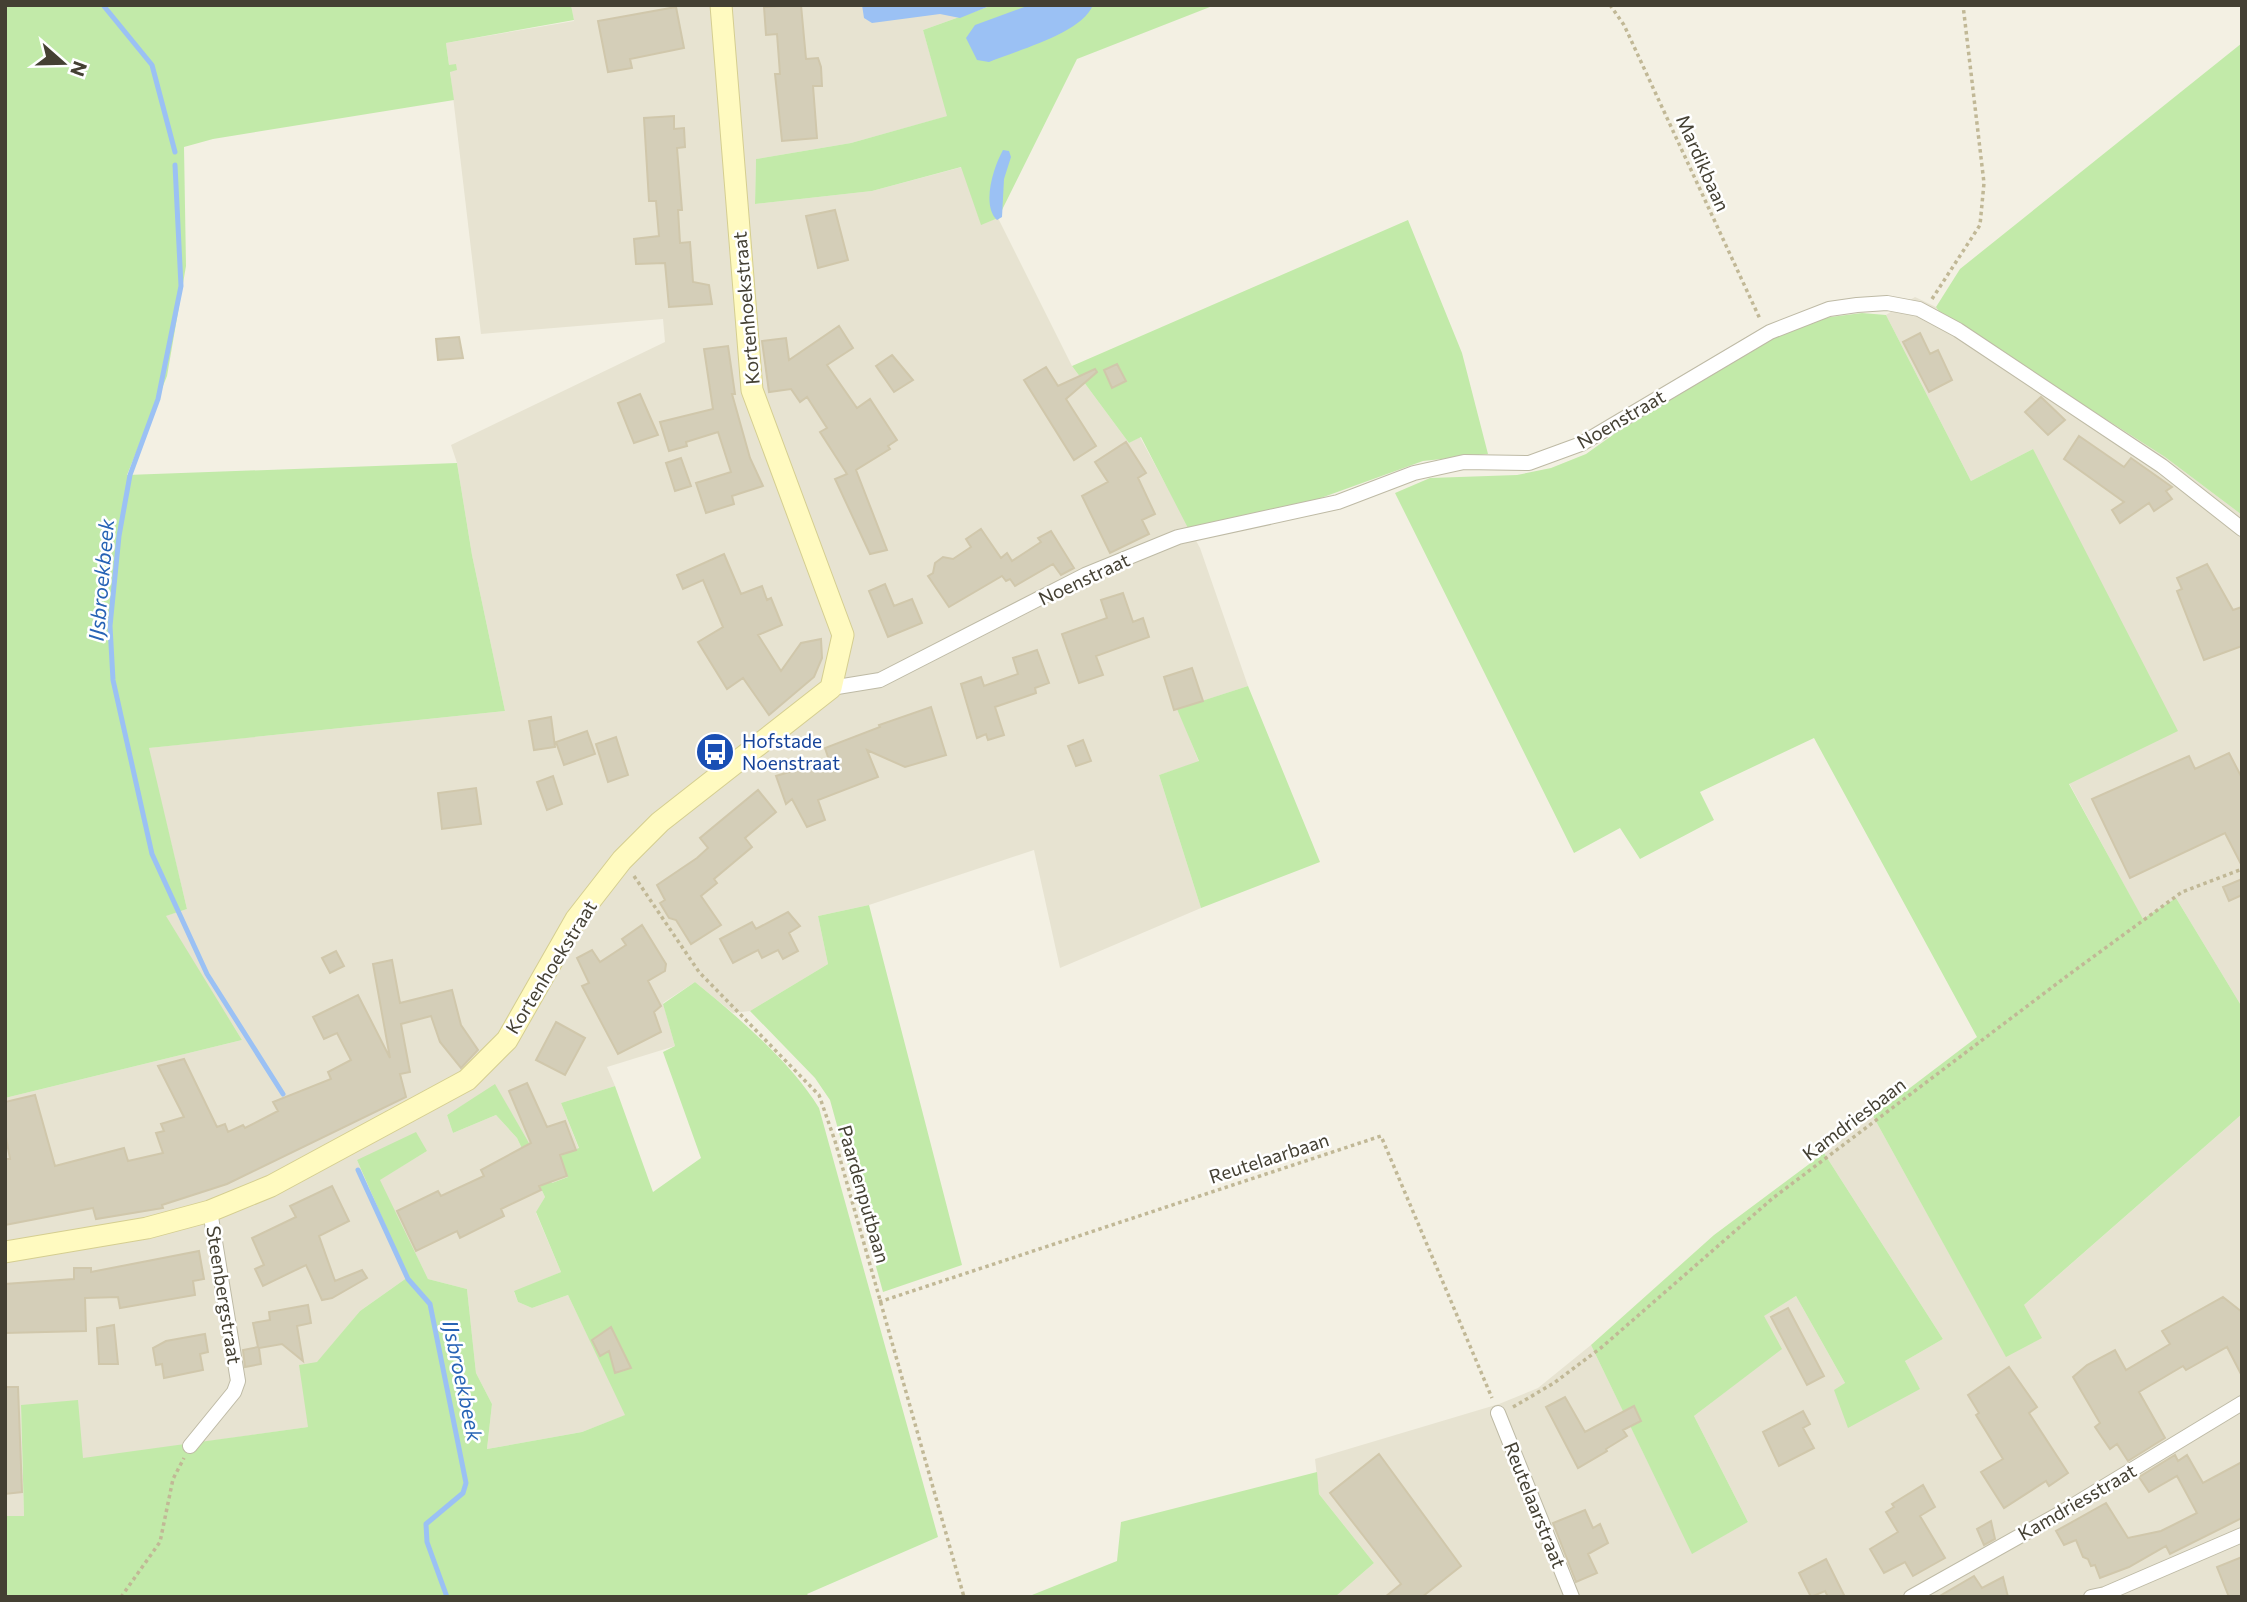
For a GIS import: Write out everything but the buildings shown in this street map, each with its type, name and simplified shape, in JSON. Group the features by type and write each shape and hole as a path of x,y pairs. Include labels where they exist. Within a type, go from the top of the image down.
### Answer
{"street":[{"name":"Kortenhoekstraat","path":"5,1252 147,1228 210,1211 271,1186 467,1080 507,1040 576,919 622,860 660,822 831,688 843,635 752,390 721,5"},
{"name":"Noenstraat","path":"831,688 880,680 1086,575 1178,537 1338,502 1414,472 1464,461 1529,463 1581,444 1770,332 1829,309 1857,305 1887,303 1924,312 2033,377 2162,466 2242,529"},
{"name":"Steenbergstraat","path":"190,1446 234,1392 238,1381 210,1211"},
{"name":"Kamdriesstraat","path":"1911,1597 2059,1514 2242,1404"},
{"name":"Reutelaarstraat","path":"1498,1413 1572,1597"},
{"path":"2091,1597 2105,1594 2242,1535"}],"path":[{"name":"Mardikbaan","path":"1610,5 1635,48 1754,312 1770,332"},
{"path":"1924,312 1980,225 1983,183 1963,5"},
{"name":"Paardenputbaan","path":"622,860 699,972 819,1095 835,1142 964,1597"},
{"name":"Kamdriesbaan","path":"1498,1413 1554,1383 1602,1347 1773,1198 2067,975 2182,892 2242,869"},
{"name":"Reutelaarbaan","path":"880,1301 1381,1136 1498,1413"},
{"path":"121,1597 160,1542 173,1479 190,1446"}],"shaded area":[{"path":"571,5 993,5 923,30 948,116 851,143 756,159 755,204 872,191 962,167 981,224 998,218 1072,366 1129,443 1140,437 1200,548 1248,686 1178,709 1199,762 1159,775 1201,908 1060,968 1034,850 869,905 818,916 828,964 750,1011 733,1013 695,982 663,1003 675,1046 607,1067 615,1086 561,1103 579,1149 568,1177 552,1183 495,1085 447,1115 453,1133 496,1115 517,1138 545,1197 536,1213 561,1272 514,1292 518,1302 532,1308 568,1295 626,1415 582,1432 487,1449 492,1404 476,1373 467,1289 428,1279 379,1180 427,1151 357,1160 408,1277 360,1311 317,1363 308,1427 83,1459 21,1405 24,1516 5,1516 5,1098 242,1040 165,916 187,909 148,748 505,711 472,555 457,463 451,445 665,342 663,319 481,334 450,71 456,70 449,65 446,43 574,21"},
{"path":"1915,297 1936,307 1940,313 2165,457 2242,515 2242,1007 2176,898 2143,920 2069,783 2033,449 1971,481 1886,315"},
{"path":"2242,1114 2242,1597 1335,1597 1374,1563 1319,1494 1315,1459 1499,1404 1538,1388 1591,1345 1692,1553 1748,1522 1694,1416 1781,1349 1763,1316 1796,1296 1845,1383 1919,1389 1905,1361 1943,1339 1824,1153 1873,1116 2006,1356 2023,1306"}],"green space":[{"path":"5,5 571,5 574,20 446,43 449,65 456,64 457,70 450,72 454,100 213,139 184,147 186,266 167,376 127,475 457,463 472,555 505,711 149,748 187,909 166,916 242,1040 5,1098"},
{"path":"993,5 1215,5 1077,59 998,218 981,225 961,167 872,191 755,204 756,159 851,143 947,116 923,30"},
{"path":"2242,43 2242,515 2165,457 1940,313 1936,307 1960,269"},
{"path":"1408,220 1462,353 1488,454 1423,461 1318,499 1188,528 1141,437 1129,443 1072,366"},
{"path":"1862,313 1886,315 1971,481 2033,449 2178,731 2069,784 2143,919 2176,898 2242,1007 2242,1114 2024,1305 2042,1338 2006,1357 1873,1116 1977,1037 1814,738 1700,792 1714,820 1640,859 1620,828 1574,853 1395,493 1430,478 1517,475 1551,468 1586,454 1648,410 1771,339 1823,318"},
{"path":"1248,686 1320,862 1201,908 1159,775 1199,761 1177,709"},
{"path":"869,905 962,1265 883,1292 830,1100 815,1078 750,1011 828,964 818,916"},
{"path":"695,982 779,1057 819,1108 938,1537 807,1594 810,1597 5,1597 5,1516 24,1516 21,1405 78,1400 83,1458 308,1427 299,1365 317,1362 360,1311 408,1277 357,1160 416,1132 427,1151 380,1180 428,1279 467,1289 476,1373 492,1404 487,1449 582,1432 625,1415 568,1295 532,1308 518,1302 514,1291 561,1272 536,1212 545,1197 517,1138 496,1115 453,1133 447,1115 495,1084 552,1183 568,1177 560,1156 579,1148 561,1103 615,1086 653,1192 701,1158 663,1052 675,1046 663,1004"},
{"path":"1824,1153 1943,1339 1905,1361 1920,1389 1848,1428 1834,1390 1845,1383 1796,1296 1764,1316 1782,1349 1694,1416 1748,1522 1692,1554 1591,1345 1714,1235"},
{"path":"1317,1472 1319,1494 1374,1563 1335,1597 1027,1597 1117,1561 1121,1522"}],"water":[{"path":"862,5 992,5 960,18 940,14 872,23 864,18"},
{"path":"1030,5 1093,5 1086,15 1062,33 989,62 977,60 966,38 975,25"},
{"path":"1003,150 1009,151 1011,157 1004,179 1002,217 997,220 992,213 989,195 993,175"}],"waterway":[{"name":"IJsbroekbeek","path":"103,5 152,65 175,152"},
{"name":"IJsbroekbeek","path":"175,165 181,286 158,399 130,475 119,536 110,626 113,680 152,854 207,974 283,1094"},
{"name":"IJsbroekbeek","path":"358,1170 408,1279 430,1304 466,1483 463,1493 426,1524 427,1542 447,1597"}],"place":[{"name":"Hofstade Noenstraat","path":"715,752"}]}
